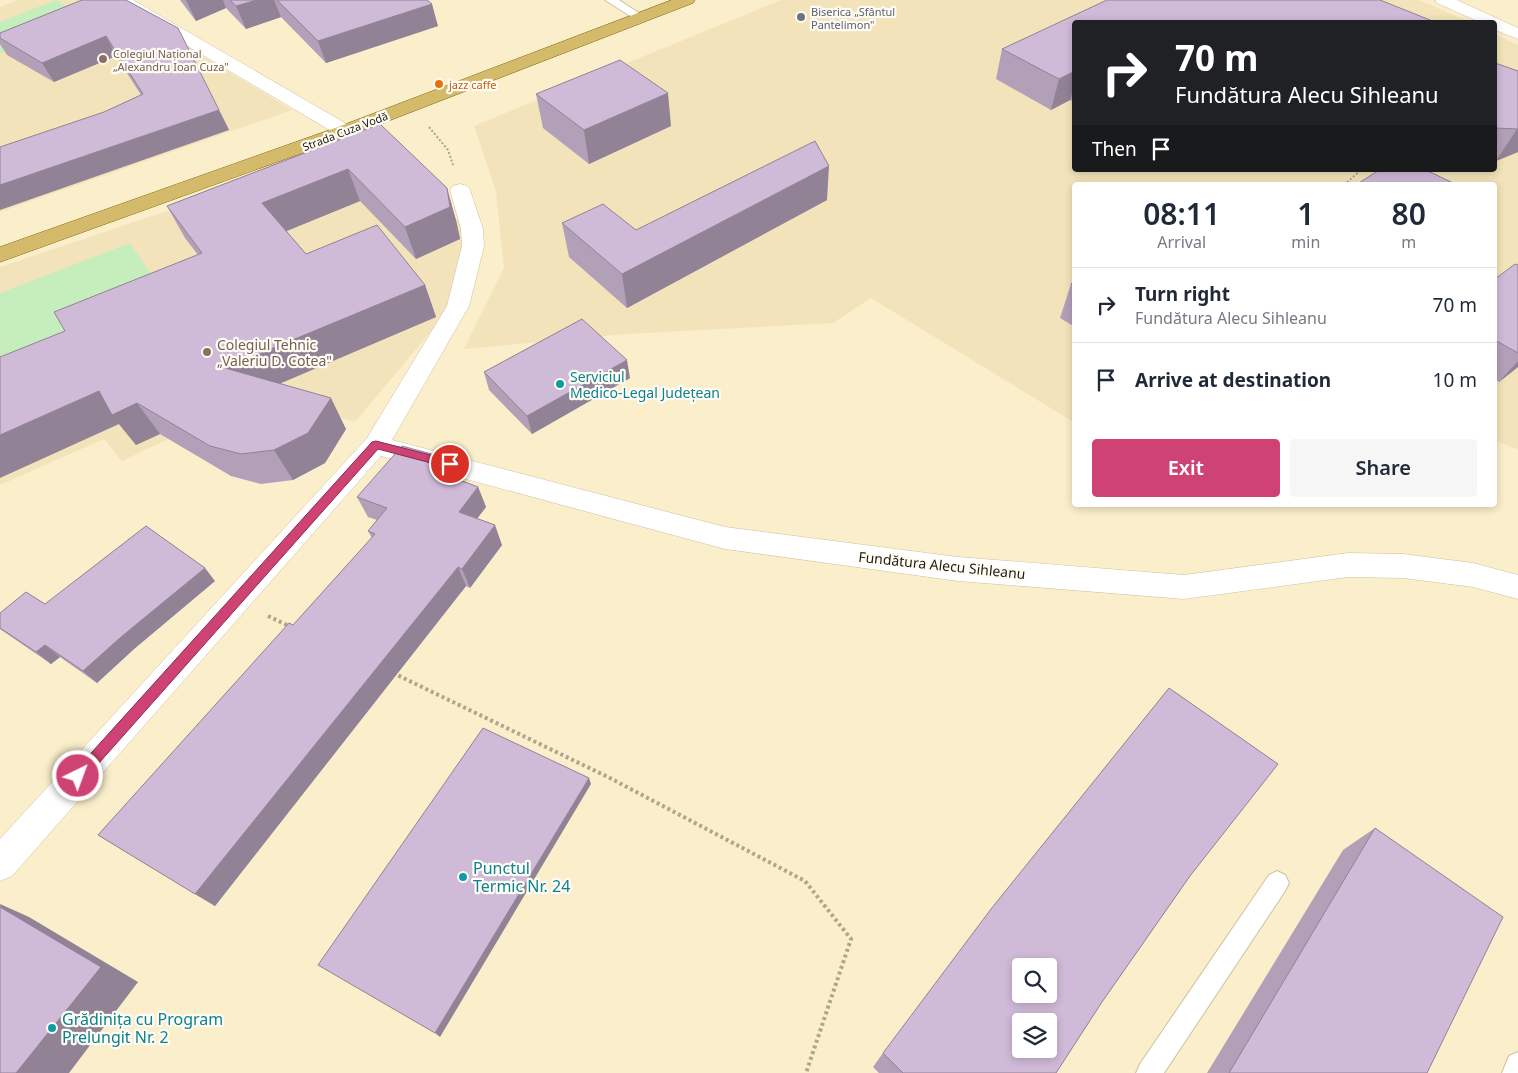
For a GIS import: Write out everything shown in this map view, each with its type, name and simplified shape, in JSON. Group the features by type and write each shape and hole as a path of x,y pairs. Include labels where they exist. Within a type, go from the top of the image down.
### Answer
{"main road":[{"name":"Strada Cuza Vodă","path":"0,255 345,131 687,0"}],"street":[{"path":"121,0 345,131"},
{"path":"1443,0 1487,20"},
{"path":"1497,24 1518,34"},
{"path":"0,864 376,445 458,306 473,246 472,229 460,190"},
{"name":"Fundătura Alecu Sihleanu","path":"376,445 725,538 958,569 1184,587 1348,566 1403,566 1473,575 1518,587"}],"lane":[{"path":"611,0 639,17"},
{"path":"1149,1073 1277,883"},
{"path":"1514,1073 1518,1065"}],"path":[{"path":"395,112 420,119 432,129 448,150 460,190"},
{"path":"1347,182 1359,172"},
{"path":"235,602 297,630"},
{"path":"386,670 608,777 805,881 851,939 806,1073"}],"shaded area":[{"name":"Colegiul Național „Alexandru Ioan Cuza\"","path":"18,0 110,0 292,110 0,212 0,7"},
{"path":"781,0 1419,0 1465,20 1072,20 1072,172 1497,172 1497,35 1518,45 1518,449 1497,442 1497,182 1072,182 1072,421 871,298 833,323 625,334 464,349 504,268 496,191 474,126"},
{"name":"Colegiul Tehnic „Valeriu D. Cotea\"","path":"376,141 472,234 449,310 355,422 263,394 122,461 104,439 0,485 0,267"}],"green space":[{"path":"56,0 88,18 0,53 0,22"},
{"path":"130,243 168,299 0,368 0,293"}],"building":[{"path":"82,0 126,0 178,28 219,110 0,185 0,147 104,112 143,94 106,36 42,63 0,38 0,33"},
{"path":"230,0 257,0 236,6"},
{"path":"277,0 427,0 432,4 318,41"},
{"path":"1107,0 1380,0 1430,20 1072,20 1072,72 1059,79 1002,49"},
{"path":"620,60 668,93 584,130 536,94"},
{"path":"1497,64 1518,71 1518,129 1497,128"},
{"path":"380,124 447,188 450,207 405,227 348,169 262,203 306,254 377,225 425,285 225,368 331,398 308,433 274,450 241,454 210,446 137,403 112,415 99,391 0,435 0,357 65,331 54,312 202,253 167,206"},
{"path":"815,141 829,166 622,274 562,223 603,204 636,230"},
{"path":"1376,172 1430,172 1451,182 1361,182"},
{"path":"1515,264 1518,265 1518,353 1497,341 1497,278"},
{"name":"Serviciul Medico-Legal Județean","path":"582,319 627,360 527,416 484,372"},
{"path":"402,446 450,459 439,472 478,487 459,512 495,525 462,569 458,567 195,894 98,835 289,623 293,625 375,534 368,531 387,508 357,497"},
{"path":"146,526 205,568 83,671 45,645 36,652 0,628 0,613 26,592 45,604"},
{"path":"1169,688 1278,764 1190,876 1102,1002 1056,1073 903,1073 883,1053 991,909"},
{"name":"Punctul Termic Nr. 24","path":"483,728 589,778 435,1033 318,965"},
{"path":"1375,828 1503,917 1427,1073 1229,1073"},
{"name":"Grădinița cu Program Prelungit Nr. 2","path":"0,907 101,967 16,1073 0,1073"}],"place":[{"name":"Biserica „Sfântul Pantelimon\"","path":"801,17"},
{"name":"Colegiul Național „Alexandru Ioan Cuza\"","path":"103,59"},
{"name":"jazz caffe","path":"439,84"},
{"name":"Colegiul Tehnic „Valeriu D. Cotea\"","path":"207,352"},
{"name":"Serviciul Medico-Legal Județean","path":"560,384"},
{"name":"Punctul Termic Nr. 24","path":"463,877"},
{"name":"Grădinița cu Program Prelungit Nr. 2","path":"52,1028"}],"route":[{"path":"78,776 376,445 450,464"}]}
